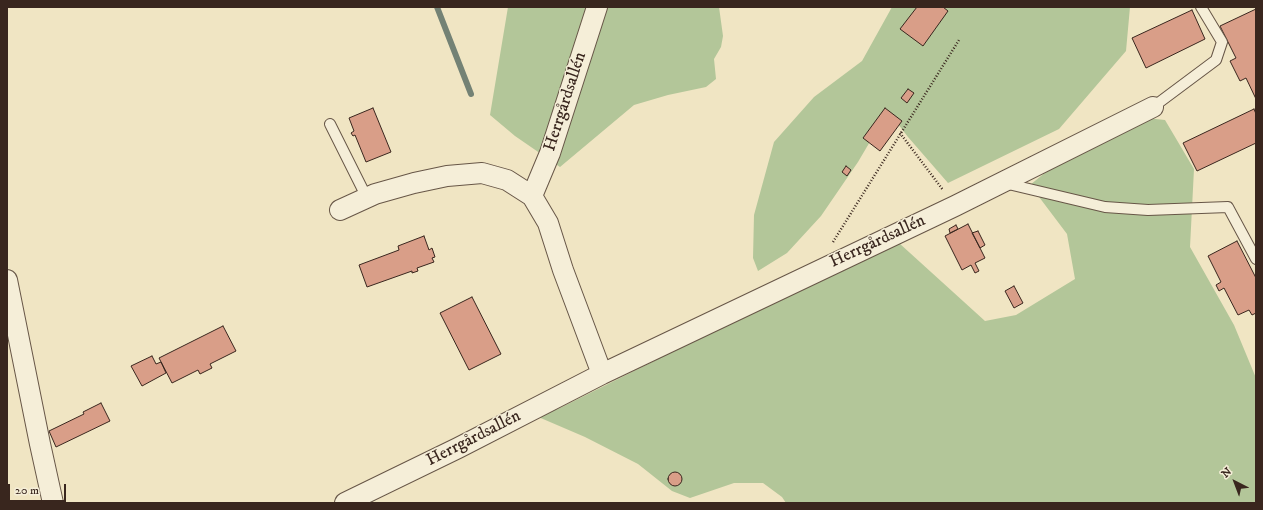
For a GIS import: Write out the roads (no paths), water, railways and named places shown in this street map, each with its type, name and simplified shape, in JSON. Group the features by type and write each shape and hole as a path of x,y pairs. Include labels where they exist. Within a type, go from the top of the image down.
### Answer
{"street":[{"name":"Herrgårdsallén","path":"532,196 550,153 597,7"},
{"name":"Herrgårdsallén","path":"345,503 458,448 602,374 955,206 1153,107"},
{"path":"340,210 367,198 414,183 447,176 482,173 507,180 532,196 548,223 563,270 602,374"},
{"path":"7,280 53,503"}],"lane":[{"path":"1153,107 1216,60 1222,42 1201,7"},
{"path":"330,124 367,198"},
{"path":"1002,183 1105,207 1148,210 1228,207 1256,259"}],"waterway":[{"path":"437,7 471,94"}]}
